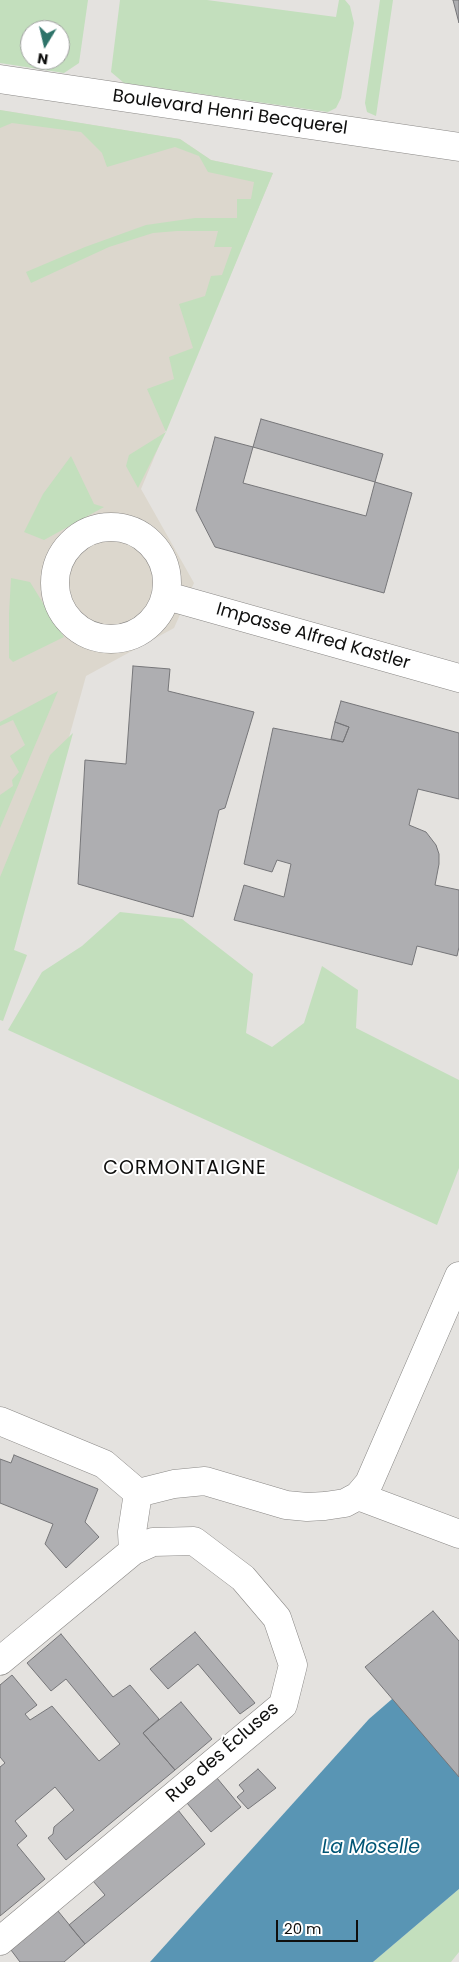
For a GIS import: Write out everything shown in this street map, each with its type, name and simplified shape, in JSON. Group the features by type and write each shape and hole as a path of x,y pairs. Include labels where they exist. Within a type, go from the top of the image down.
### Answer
{"street":[{"name":"Boulevard Henri Becquerel","path":"0,78 459,147"},
{"path":"110,526 128,529 144,537 156,548 164,563 168,579 167,596 160,612 148,626 132,636 114,640 96,637 80,630 67,618 58,602 55,585 57,567 65,551 77,538 93,530 110,526"},
{"name":"Impasse Alfred Kastler","path":"167,596 459,678"},
{"path":"138,1493 174,1484 205,1481 286,1505 325,1506 346,1503 358,1496 369,1483 459,1276"},
{"path":"0,1421 104,1464 138,1493"},
{"path":"0,1661 143,1546 132,1532 138,1493"},
{"path":"358,1496 459,1534"},
{"name":"Rue des Écluses","path":"0,1941 283,1705 293,1665 277,1618 242,1578 194,1541 143,1546"}],"shaded area":[{"path":"0,110 180,139 211,160 273,173 141,489 194,583 174,628 86,676 0,986"}],"green space":[{"path":"0,0 88,0 79,63 70,69 70,20 20,20 20,66 0,63"},
{"path":"120,0 207,0 336,17 339,0 345,0 350,6 354,23 341,98 336,108 328,112 124,83 111,72"},
{"path":"380,0 393,0 376,116 367,112 365,103"},
{"path":"45,70 68,70 64,73"},
{"path":"0,110 180,139 211,160 273,173 166,432 147,389 174,379 169,357 193,348 179,304 205,296 211,276 222,275 232,247 214,247 218,231 153,233 109,247 31,283 26,272 85,247 146,225 195,218 237,218 237,199 251,199 254,182 208,172 199,156 175,147 107,167 102,153 81,132 12,123 0,128"},
{"path":"166,432 138,488 126,466 129,455"},
{"path":"71,456 94,504 104,507 44,540 24,532 43,494"},
{"path":"11,578 30,582 64,637 13,662 9,658"},
{"path":"58,691 0,828 0,795 13,786 12,780 19,772 10,756 25,745 13,720 0,726 0,722"},
{"path":"73,733 14,950 27,955 3,1021 0,1020 0,877 50,755"},
{"path":"120,912 182,919 253,974 246,1033 272,1047 304,1023 322,966 358,990 356,1028 459,1080 459,1168 437,1225 8,1030 42,972 82,946"},
{"path":"459,1889 459,1952 451,1962 373,1962"}],"water":[{"name":"La Moselle","path":"459,1641 459,1889 373,1962 150,1962 369,1719"}],"building":[{"path":"453,0 459,0 459,23"},
{"path":"261,419 383,454 375,482 253,447"},
{"path":"215,437 253,447 243,483 366,516 375,482 412,493 384,593 215,547 196,510"},
{"path":"133,666 170,669 168,691 254,712 225,808 219,810 193,917 78,884 85,760 126,764"},
{"path":"341,701 459,733 459,799 418,789 409,825 426,832 436,845 439,854 439,864 435,885 459,890 459,947 457,956 417,946 412,965 234,920 244,885 284,897 291,864 277,860 272,872 244,864 273,728 343,742 349,727 335,722"},
{"path":"335,722 349,727 343,742 331,739"},
{"path":"14,1455 98,1489 85,1522 99,1537 66,1568 45,1544 53,1524 0,1503 0,1459 11,1463"},
{"path":"433,1611 459,1641 459,1777 365,1667"},
{"path":"195,1632 255,1703 240,1714 198,1664 168,1689 150,1669"},
{"path":"61,1634 113,1697 130,1685 159,1719 143,1733 175,1770 66,1860 48,1838 53,1834 54,1827 74,1810 55,1787 15,1821 27,1836 17,1845 45,1879 0,1916 0,1767 5,1763 0,1757 0,1685 12,1675 37,1705 25,1714 30,1720 52,1706 99,1761 120,1744 66,1679 51,1691 27,1663"},
{"path":"181,1702 212,1739 175,1770 143,1733"},
{"path":"258,1769 276,1788 248,1809 237,1797 244,1791 239,1785"},
{"path":"217,1778 241,1807 211,1832 187,1803"},
{"path":"178,1810 205,1844 85,1944 69,1925 105,1895 93,1881"},
{"path":"58,1911 85,1944 64,1962 20,1962 11,1950"}],"district":[{"name":"CORMONTAIGNE","path":"185,1169"}]}
